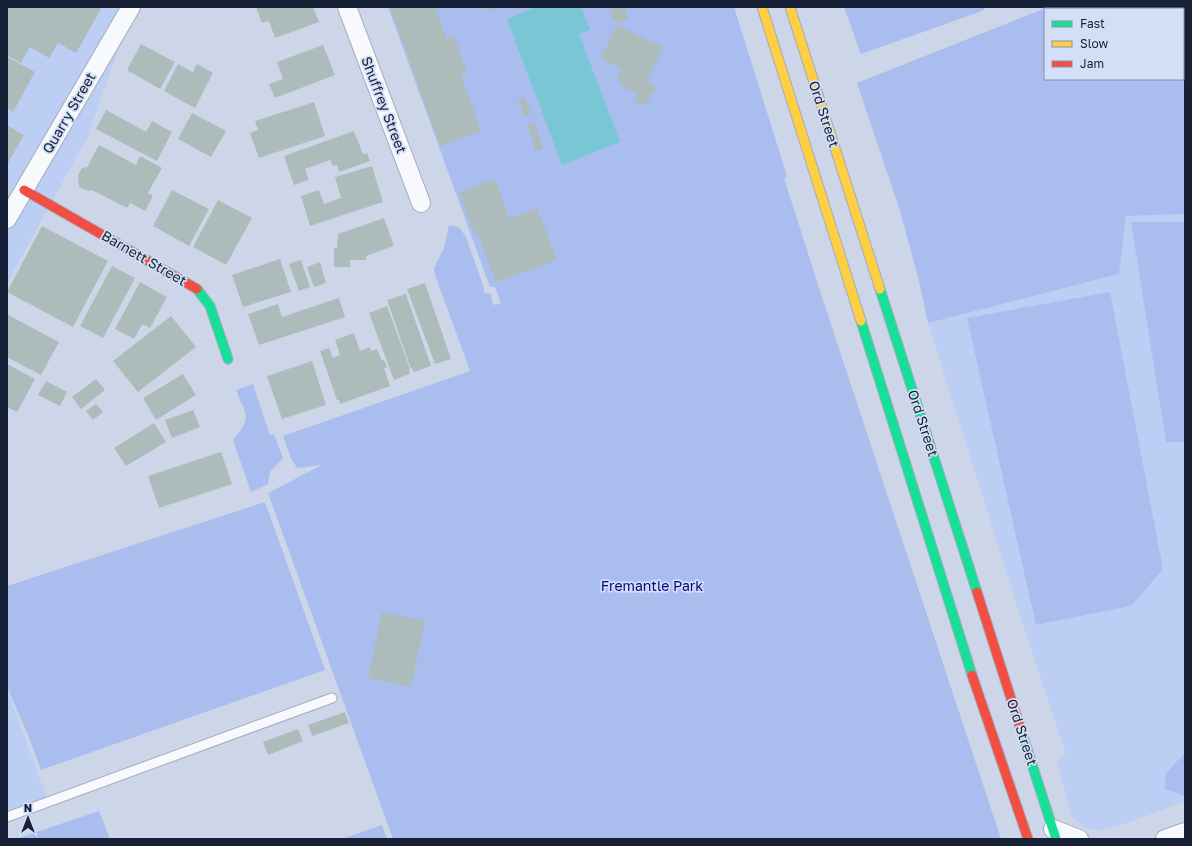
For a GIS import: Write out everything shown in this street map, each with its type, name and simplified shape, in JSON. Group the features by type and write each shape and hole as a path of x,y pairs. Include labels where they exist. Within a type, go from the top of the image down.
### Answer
{"main road":[{"name":"Ord Street","path":"762,7 984,713 1028,839"},
{"name":"Ord Street","path":"790,7 1055,834"},
{"name":"Barnett Street","path":"24,190 196,288 210,306 228,359"}],"street":[{"name":"Quarry Street","path":"7,219 131,7"},
{"name":"Shuffrey Street","path":"347,7 421,203"},
{"path":"1166,839 1185,832"},
{"path":"1055,834 1079,839"}],"lane":[{"path":"7,817 332,698"}],"shaded area":[{"path":"7,7 133,7 88,136 7,283"},
{"path":"538,7 581,7 590,30 579,34 620,142 562,165 507,19"},
{"path":"1185,214 1185,801 1130,822 1104,830 1086,829 1072,816 1057,763 1065,752 1031,650 928,323 1119,274 1126,216"},
{"path":"7,689 47,798 7,813"}],"green space":[{"name":"Fremantle Park","path":"388,7 734,7 787,176 784,178 821,294 1001,839 393,839 268,493 322,465 297,468 291,458 283,436 470,371 435,275 434,268 444,248 449,225 459,227 466,237 484,288 484,293 491,294 493,305 501,303 495,287 490,287"},
{"path":"844,7 987,7 982,11 861,54"},
{"path":"1185,7 1185,214 1126,216 1119,274 928,323 919,281 900,211 857,83 1044,9 1044,80 1184,80 1184,8 1045,8"},
{"path":"1131,222 1185,222 1185,442 1166,442"},
{"path":"1110,292 1163,569 1131,606 1036,625 967,318"},
{"path":"253,384 270,435 274,434 283,458 270,472 268,484 251,492 233,440 243,426 246,416 236,390"},
{"path":"265,502 325,670 41,770 28,735 7,687 7,586"},
{"path":"1185,753 1185,796 1165,789 1166,773"},
{"path":"99,811 110,839 16,839"},
{"path":"382,825 387,839 342,839"}],"building":[{"path":"7,7 102,7 76,53 58,43 49,58 30,47 21,63 7,55"},
{"path":"256,7 313,7 319,22 275,38 269,21 262,23"},
{"path":"390,7 435,7 447,39 454,36 467,73 461,75 481,131 440,146"},
{"path":"485,7 498,7 487,11"},
{"path":"617,7 626,10 628,18 621,24 612,20 611,11"},
{"path":"617,25 663,47 646,81 656,87 645,106 634,101 637,94 621,85 618,77 622,69 601,58"},
{"path":"141,44 175,62 160,89 127,70"},
{"path":"323,45 335,75 275,98 269,84 283,79 277,62"},
{"path":"7,57 35,72 13,112 7,108"},
{"path":"178,64 193,72 197,64 213,73 195,108 164,91"},
{"path":"525,97 531,114 524,116 518,100"},
{"path":"314,102 325,136 259,158 250,133 258,130 255,121"},
{"path":"106,110 146,132 152,121 172,132 157,161 96,129"},
{"path":"192,113 226,131 211,157 178,139"},
{"path":"534,122 543,149 536,151 527,125"},
{"path":"7,125 24,135 8,163 7,163"},
{"path":"354,131 363,154 367,153 370,161 339,172 337,165 333,166 330,160 305,169 309,180 294,185 284,156"},
{"path":"99,145 136,165 140,156 162,168 148,193 153,196 145,211 130,203 127,208 92,190 88,191 79,187 78,175 82,168 87,167"},
{"path":"372,166 383,202 310,226 301,196 319,190 324,204 341,198 335,177"},
{"path":"495,179 509,218 537,208 557,260 496,282 476,230 473,231 459,192"},
{"path":"172,190 209,209 189,246 153,226"},
{"path":"218,200 252,218 226,265 193,247"},
{"path":"384,218 394,246 366,256 366,260 350,260 350,267 334,267 334,248 337,248 338,234"},
{"path":"42,226 108,261 73,327 7,292"},
{"path":"280,259 291,292 243,307 232,275"},
{"path":"301,260 310,287 299,291 289,264"},
{"path":"320,262 326,283 314,287 307,267"},
{"path":"112,266 135,278 103,338 80,326"},
{"path":"140,282 167,297 150,328 142,324 134,339 115,329"},
{"path":"425,283 451,359 435,364 407,289"},
{"path":"406,294 431,366 414,372 412,368 411,369 387,300"},
{"path":"339,298 345,317 259,345 248,314 278,304 282,317"},
{"path":"387,306 410,369 410,374 394,380 369,313"},
{"path":"8,315 59,342 41,375 7,357"},
{"path":"171,316 196,347 138,392 113,361"},
{"path":"354,333 360,351 370,347 371,351 377,349 382,361 384,360 387,367 384,368 390,386 340,404 339,400 337,400 320,351 329,348 333,358 340,355 335,340"},
{"path":"312,361 326,405 282,419 267,376"},
{"path":"7,364 35,379 17,412 7,407"},
{"path":"183,374 196,395 156,420 143,398"},
{"path":"96,379 105,390 81,409 72,397"},
{"path":"46,381 67,392 60,406 38,395"},
{"path":"96,404 103,412 93,420 86,411"},
{"path":"193,410 200,427 172,438 165,420"},
{"path":"154,423 166,442 126,466 114,448"},
{"path":"221,452 232,484 159,508 148,476"},
{"path":"382,612 425,621 411,687 368,678"},
{"path":"345,712 349,723 312,736 308,725"},
{"path":"298,729 303,741 268,755 263,742"}],"traffic: fast":[{"path":"197,289 210,306 228,359"},
{"path":"880,289 977,592"},
{"path":"861,321 972,675"},
{"path":"1021,730 1056,839"}],"traffic: slow":[{"path":"762,7 861,321"},
{"path":"790,7 880,289"}],"traffic: jam":[{"path":"24,190 197,289"},
{"path":"977,592 1021,730"},
{"path":"972,675 1028,839"}]}
